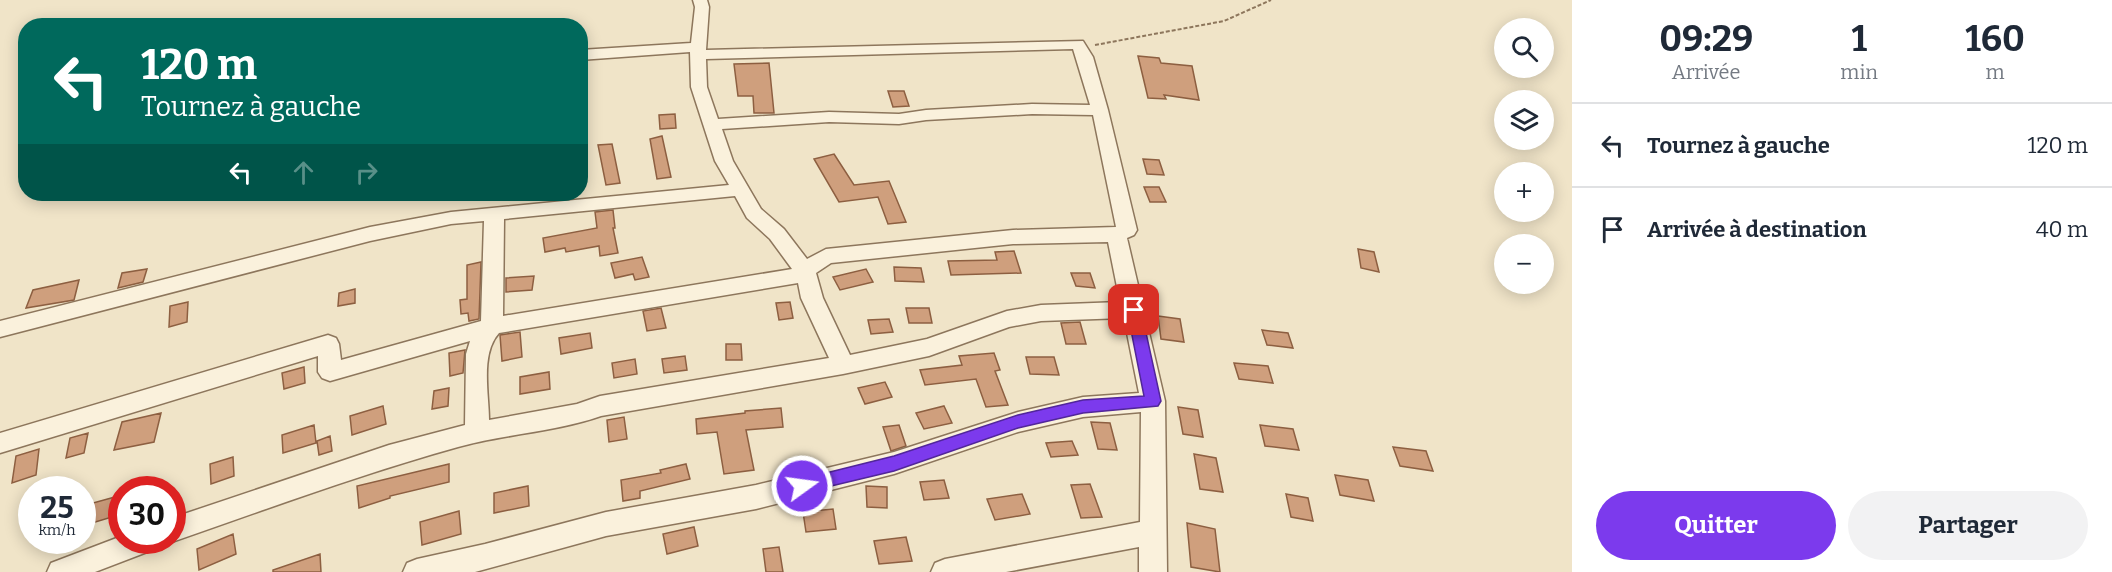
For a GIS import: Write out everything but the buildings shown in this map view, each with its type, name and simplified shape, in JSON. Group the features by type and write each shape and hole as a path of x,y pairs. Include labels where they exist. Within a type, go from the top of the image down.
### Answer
{"street":[{"path":"700,0 702,7 699,87 724,161 754,213 777,234 805,272 812,298 843,365"},
{"path":"0,443 328,344 330,372 492,326 796,276 826,256 1013,237 1116,235 1127,230 1100,110 1085,57 1078,44 842,53 612,51 588,54"},
{"path":"711,125 830,117 899,119 926,115 1032,109 1100,110"},
{"path":"0,329 370,234 451,218 739,190"},
{"path":"477,432 477,354 482,338 492,326 495,270 494,213"},
{"path":"1116,235 1153,401 1153,572"},
{"path":"186,525 390,456 477,432 577,414 612,404 843,365 929,347 1007,319 1041,313 1134,310"},
{"path":"417,572 485,557 606,524 756,497 894,464 1018,422 1050,414 1083,407 1153,401"},
{"path":"945,572 1055,549 1154,532"},
{"path":"61,572 108,554"}],"path":[{"path":"1078,44 1104,45 1224,21 1271,0"}],"route":[{"path":"802,486 894,464 1018,422 1083,407 1153,401 1134,310"}]}
